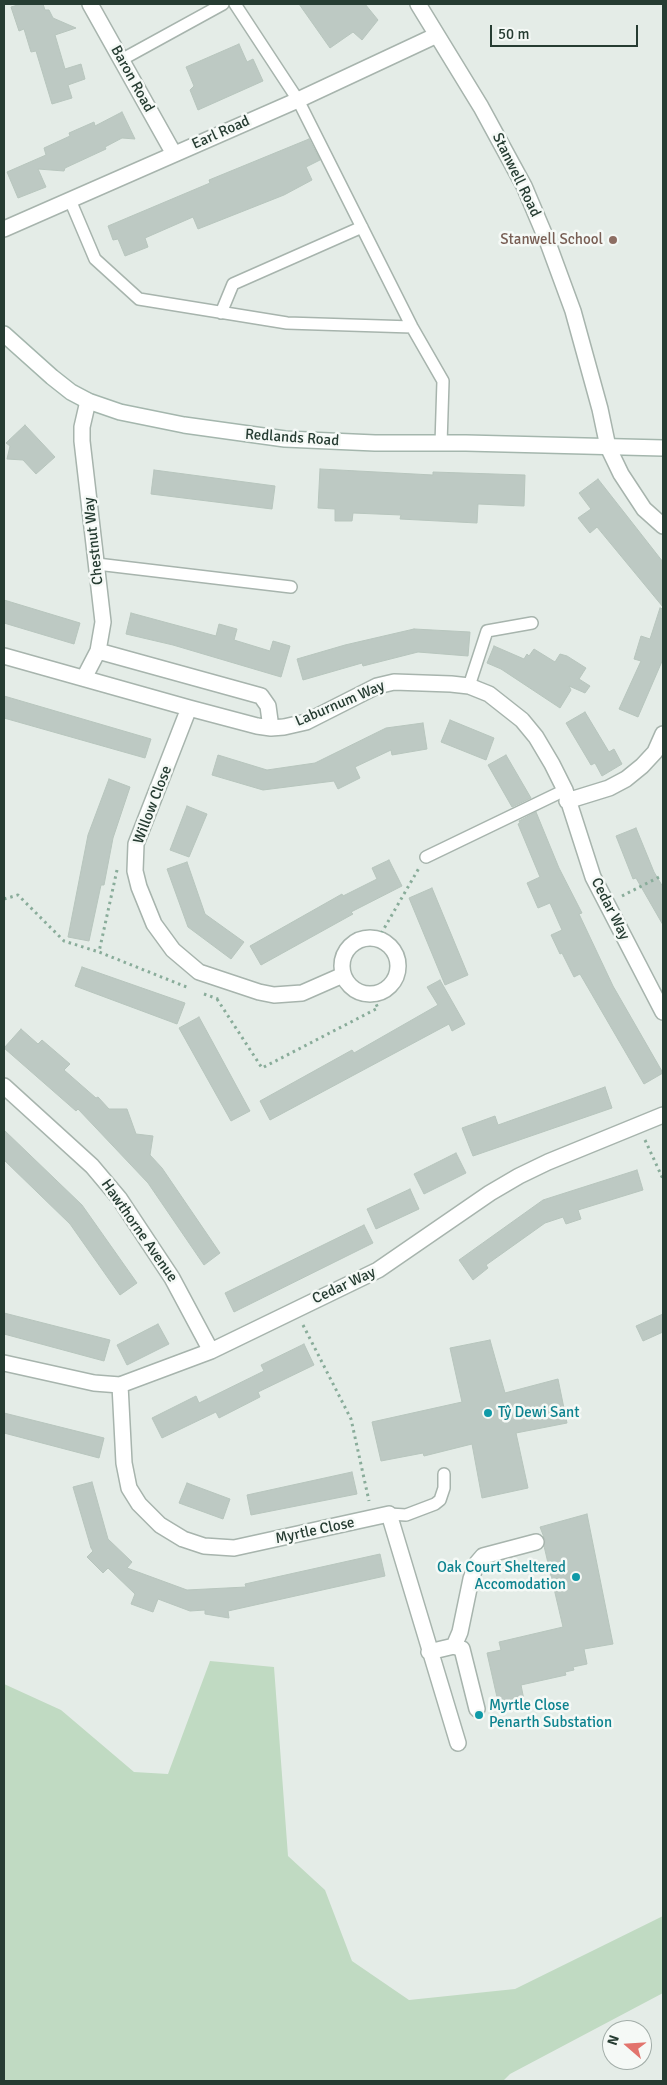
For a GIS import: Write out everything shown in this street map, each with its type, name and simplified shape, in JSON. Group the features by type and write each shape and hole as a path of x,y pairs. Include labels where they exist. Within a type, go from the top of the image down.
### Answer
{"street":[{"name":"Baron Road","path":"90,4 174,154"},
{"name":"Stanwell Road","path":"418,4 510,157 548,243 580,338 608,447 621,474 644,509 663,526"},
{"name":"Earl Road","path":"4,229 298,100 437,36"},
{"name":"Redlands Road","path":"4,334 71,392 104,408 138,416 264,437 375,443 663,448"},
{"name":"Chestnut Way","path":"84,678 98,650 102,622 82,441 82,427 88,401"},
{"path":"98,650 261,696 268,706 272,728"},
{"name":"Laburnum Way","path":"4,656 189,708 257,726 272,728 306,722 378,686 394,682 435,682 469,686 489,694 522,720 536,737 566,796"},
{"name":"Willow Close","path":"189,708 171,760 136,844 135,871 146,906 163,938 186,963 199,972 259,992 286,995 302,993 343,975"},
{"path":"566,796 609,788 626,779 655,752 663,734"},
{"name":"Cedar Way","path":"566,796 593,877 663,1012"},
{"path":"378,939 392,949 398,965 397,974 387,988 371,994 364,994 352,988 343,975 343,958 347,950 361,940 378,939"},
{"name":"Hawthorne Avenue","path":"4,1086 92,1166 119,1198 172,1278 212,1351"},
{"name":"Cedar Way","path":"4,1363 94,1383 120,1385 212,1351 378,1270 490,1193 519,1176 548,1162 663,1115"},
{"name":"Myrtle Close","path":"120,1385 124,1464 129,1488 139,1504 160,1525 183,1539 204,1546 234,1548 389,1514"},
{"path":"389,1514 429,1652 458,1743"},
{"path":"454,1646 460,1632 476,1563 484,1556 536,1542"},
{"path":"429,1652 454,1646 462,1650 477,1708"}],"lane":[{"path":"121,60 223,4"},
{"path":"235,4 298,100 412,327 443,381 441,444"},
{"path":"70,200 95,259 139,299 287,324 412,327"},
{"path":"221,313 233,284 362,227"},
{"path":"97,564 291,587"},
{"path":"469,686 487,631 532,623"},
{"path":"426,857 566,796"},
{"path":"389,1514 406,1515 435,1504 440,1500 443,1493 444,1474"}],"path":[{"path":"378,939 426,857"},
{"path":"608,904 663,875"},
{"path":"4,899 18,894 64,941 99,952"},
{"path":"214,978 218,999 262,1068 378,1008 371,994"},
{"path":"639,1126 663,1180"},
{"path":"295,1309 351,1419 372,1518"}],"green space":[{"path":"210,1661 274,1667 288,1856 325,1890 352,1961 409,2000 515,1989 663,1916 663,1993 612,2020 602,2020 602,2025 510,2074 503,2081 4,2081 4,1684 61,1710 134,1772 168,1774"}],"building":[{"path":"21,4 43,4 45,10 49,10 53,18 76,28 55,35 65,69 81,64 85,79 68,85 72,98 52,104 36,51 31,52 24,29 19,31 11,7"},
{"path":"299,4 365,4 378,20 362,40 353,32 330,48"},
{"path":"239,44 247,62 253,59 263,81 198,110 190,90 194,86 186,67"},
{"path":"122,112 135,139 122,138 105,147 106,149 65,168 64,171 38,169 46,187 18,198 7,172 46,155 44,148 70,136 69,133 94,122 95,126"},
{"path":"309,139 320,160 306,167 312,180 284,195 198,229 193,217 145,238 148,247 125,256 118,239 113,240 108,226 210,183 209,180"},
{"path":"25,425 55,457 36,474 23,460 7,459 10,446 6,443"},
{"path":"320,469 433,475 433,472 525,475 524,506 478,504 477,523 400,519 401,515 353,513 352,521 335,521 335,509 318,508"},
{"path":"154,470 275,486 272,509 151,494"},
{"path":"598,479 663,562 663,607 597,527 590,533 578,518 591,509 579,493"},
{"path":"4,600 80,623 74,644 4,623"},
{"path":"660,608 663,609 663,659 638,717 619,709 641,661 634,659 641,636 650,639"},
{"path":"131,613 216,636 219,624 237,629 234,640 270,651 273,641 290,646 281,677 173,645 126,634"},
{"path":"414,629 470,632 468,656 418,652 363,666 362,663 303,680 297,659 345,645"},
{"path":"494,646 524,659 534,649 555,662 560,654 567,656 586,668 579,679 590,686 585,693 569,686 571,690 560,708 501,669 487,663"},
{"path":"4,696 151,739 145,758 4,718"},
{"path":"585,712 609,752 614,749 622,764 602,776 595,763 591,765 566,723"},
{"path":"450,720 494,738 486,760 441,742"},
{"path":"423,723 427,749 392,755 391,750 355,767 360,778 338,789 334,781 263,790 212,775 218,755 267,770 315,763 386,728"},
{"path":"506,755 531,798 512,807 488,765"},
{"path":"109,779 130,787 113,838 104,885 101,885 89,941 68,937 88,835"},
{"path":"187,806 207,814 189,857 170,850"},
{"path":"536,812 559,868 582,913 579,914 613,986 663,1073 644,1084 580,974 574,977 562,953 560,954 551,935 562,930 550,903 538,908 527,883 540,877 518,824 520,823 519,821"},
{"path":"636,828 654,872 663,887 663,925 636,878 633,879 616,836"},
{"path":"389,860 402,886 351,912 353,914 261,965 250,946 342,894 343,896 377,879 372,868"},
{"path":"187,862 205,914 244,942 231,959 188,927 167,869"},
{"path":"432,888 468,975 445,985 409,898"},
{"path":"82,967 185,1003 177,1024 75,986"},
{"path":"440,980 465,1024 452,1031 449,1024 270,1120 260,1101 352,1050 354,1053 438,1005 427,987"},
{"path":"199,1017 250,1111 231,1121 179,1028"},
{"path":"21,1029 38,1044 42,1040 70,1064 64,1070 96,1098 98,1097 109,1109 127,1109 136,1134 153,1136 150,1155 162,1168 220,1253 204,1265 148,1183 78,1109 76,1111 4,1048"},
{"path":"605,1087 612,1108 473,1156 462,1128 495,1116 498,1125"},
{"path":"4,1130 82,1205 137,1283 120,1295 70,1224 4,1160"},
{"path":"456,1153 466,1173 424,1194 414,1174"},
{"path":"637,1170 643,1190 578,1210 581,1219 566,1224 563,1217 545,1223 486,1265 488,1268 473,1280 459,1260 543,1200"},
{"path":"410,1189 419,1209 376,1229 367,1209"},
{"path":"364,1225 373,1243 234,1312 225,1293"},
{"path":"4,1313 110,1340 104,1361 4,1334"},
{"path":"663,1314 663,1332 643,1341 636,1326"},
{"path":"158,1324 169,1344 127,1365 117,1345"},
{"name":"Tŷ Dewi Sant","path":"490,1340 505,1393 558,1379 567,1423 516,1433 528,1488 482,1498 472,1444 424,1456 423,1453 381,1461 372,1422 462,1402 450,1348"},
{"path":"304,1344 314,1365 258,1392 260,1397 219,1418 216,1412 162,1438 152,1418 196,1396 199,1403 264,1371 261,1365"},
{"path":"4,1413 104,1438 99,1458 4,1433"},
{"path":"352,1472 357,1494 251,1515 247,1495"},
{"path":"92,1482 108,1539 132,1562 127,1568 187,1590 246,1587 245,1584 380,1554 385,1576 228,1611 229,1618 205,1614 205,1610 190,1611 158,1599 153,1612 131,1604 135,1594 108,1568 103,1573 87,1557 93,1551 73,1487"},
{"path":"187,1483 230,1499 223,1519 179,1503"},
{"name":"Oak Court Sheltered Accomodation","path":"587,1514 613,1644 584,1649 587,1664 573,1667 574,1670 565,1672 566,1675 521,1685 524,1700 499,1706 487,1653 501,1650 499,1642 563,1627 544,1546 545,1540 540,1527"}],"place":[{"name":"Stanwell School","path":"613,240"},
{"name":"Tŷ Dewi Sant","path":"488,1413"},
{"name":"Oak Court Sheltered Accomodation","path":"576,1577"},
{"name":"Myrtle Close Penarth Substation","path":"479,1715"}]}
